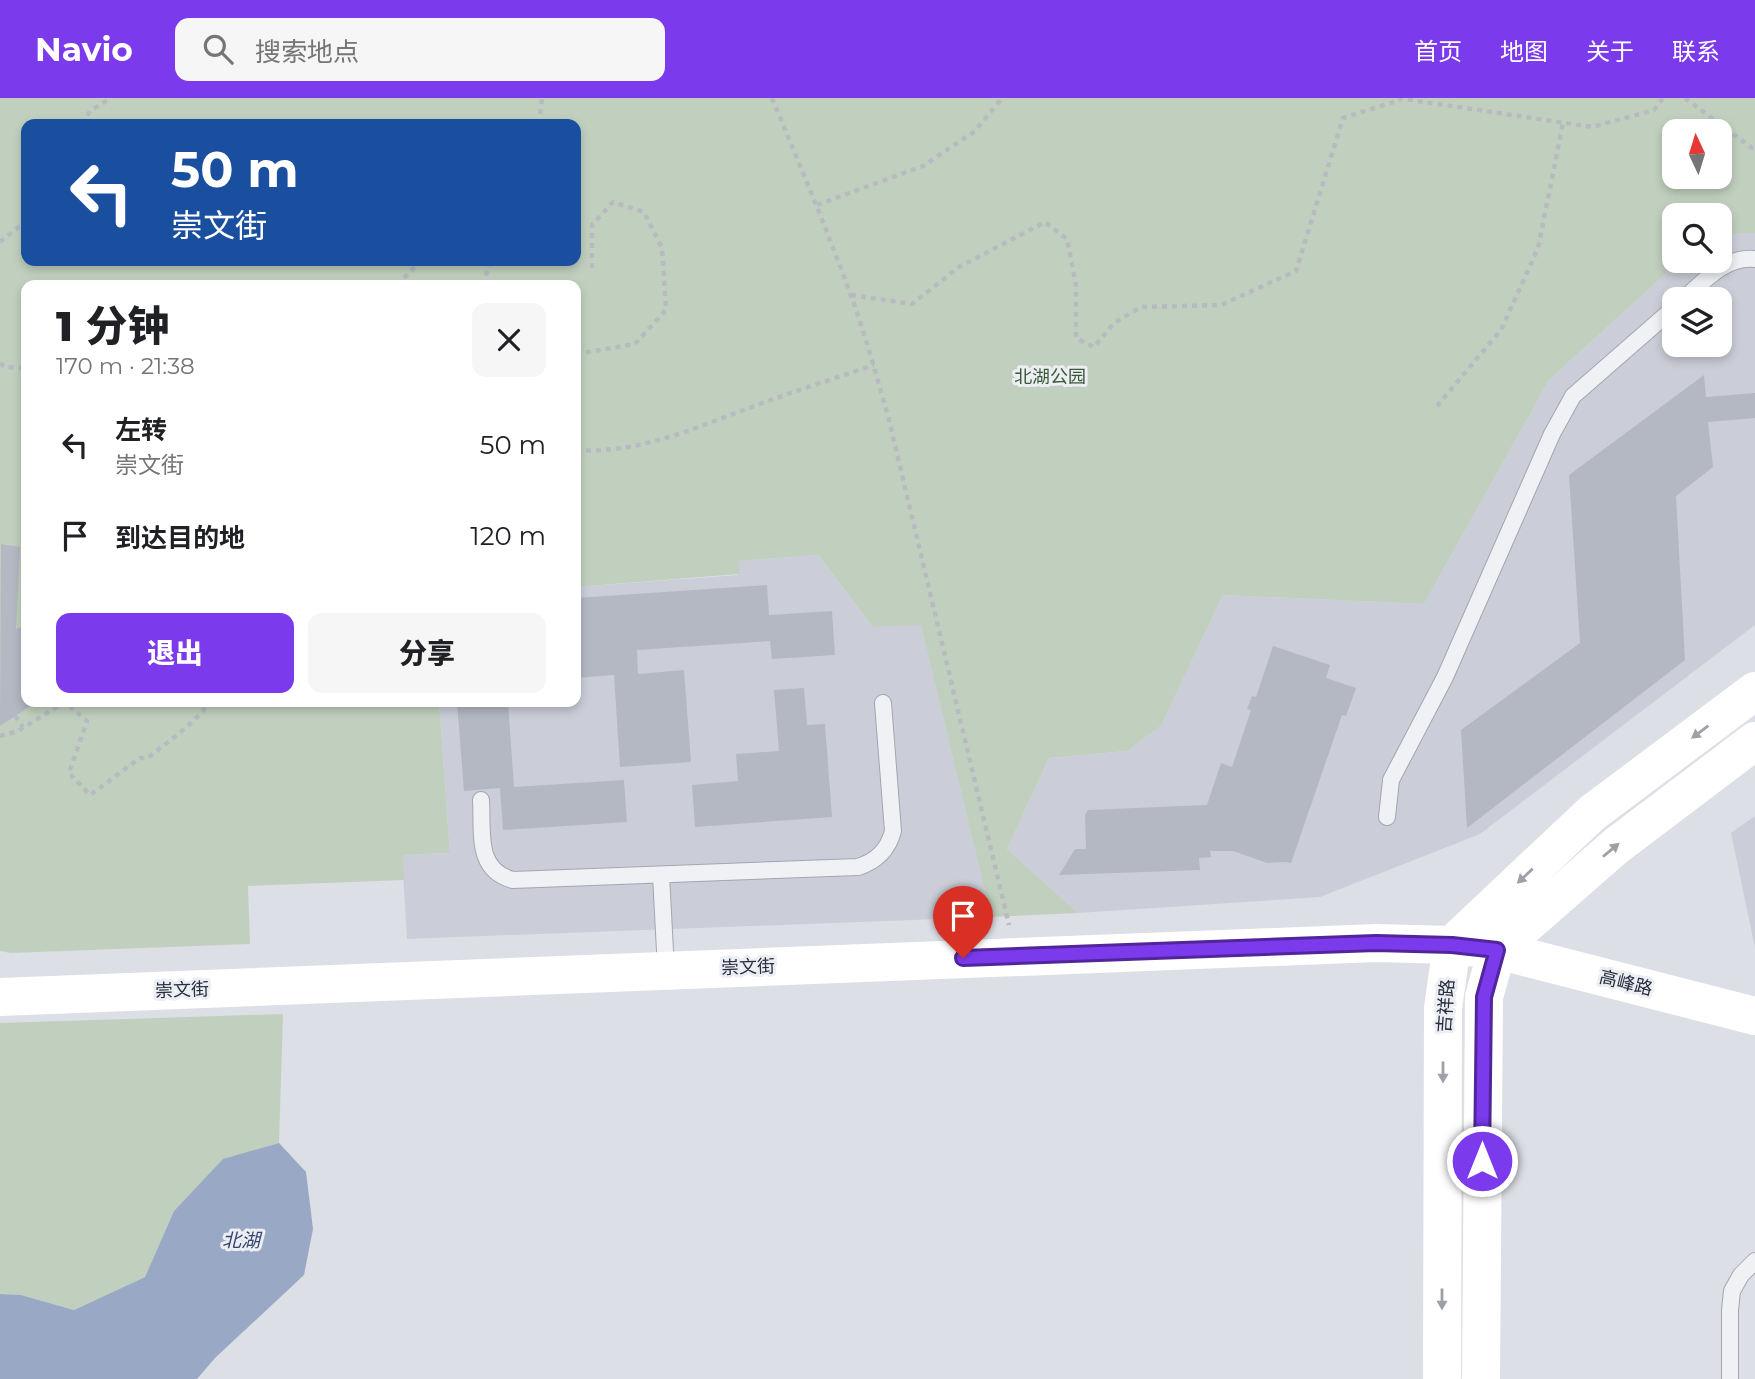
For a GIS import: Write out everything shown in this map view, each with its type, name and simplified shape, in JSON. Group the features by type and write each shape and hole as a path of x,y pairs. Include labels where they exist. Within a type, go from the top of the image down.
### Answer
{"street":[{"path":"1452,945 1592,813 1755,691"},
{"path":"1497,950 1616,846 1755,741"},
{"name":"崇文街","path":"0,997 1376,943 1452,945 1497,950"},
{"name":"吉祥路","path":"1441,1379 1443,1008 1452,945"},
{"name":"吉祥路","path":"1481,1379 1484,997 1497,950"},
{"name":"高峰路","path":"1497,950 1755,1016"}],"lane":[{"path":"1698,287 1720,267 1746,258 1755,259"},
{"path":"1387,817 1391,780 1445,677 1552,434 1573,396 1662,318"},
{"path":"481,800 485,859 495,872 503,877 524,880 858,867 876,860 887,847 893,831 883,703"},
{"path":"662,875 666,970"},
{"path":"1730,1379 1732,1291 1741,1275 1755,1261"}],"path":[{"path":"85,119 90,111 111,98"},
{"path":"539,119 542,98"},
{"path":"772,98 817,205 874,365 1016,956"},
{"path":"817,205 923,166 975,131 1002,98"},
{"path":"851,295 912,304 959,267 1045,222 1068,239 1076,285 1076,338 1094,347 1114,323 1140,307 1221,305 1296,271 1343,118 1399,99 1592,127 1654,110 1663,98"},
{"path":"1685,98 1755,148"},
{"path":"1437,406 1501,330 1538,248 1563,123"},
{"path":"581,353 635,344 666,310 662,248 644,212 613,202 592,225 592,272"},
{"path":"0,242 21,225"},
{"path":"402,280 416,266"},
{"path":"0,363 5,367 21,368"},
{"path":"581,450 597,451 643,445 665,439 874,365"},
{"path":"0,736 19,731 57,707"},
{"path":"71,707 87,721 69,773 90,795 140,758 148,758 205,707"},
{"path":"15,716 23,727"}],"shaded area":[{"path":"1732,233 1755,233 1755,625 1480,834 1320,897 1078,913 1007,849 1049,758 1127,751 1161,726 1223,595 1424,604 1549,380 1667,273 1732,273"},
{"path":"818,555 873,627 921,624 991,917 407,939 402,855 450,853 439,707 581,707 581,587 738,575 739,561"},
{"path":"1755,816 1755,948 1731,833"}],"green space":[{"name":"北湖公园","path":"0,98 1755,98 1755,233 1732,233 1732,203 1662,203 1662,273 1667,273 1549,380 1424,604 1223,595 1161,726 1127,751 1049,758 1007,849 1078,913 991,917 921,625 873,627 818,555 739,561 739,574 581,587 581,280 21,280 21,707 439,707 450,853 403,855 404,880 248,886 250,944 11,953 0,951"},
{"path":"283,1014 279,1143 223,1160 174,1211 145,1277 74,1310 21,1295 0,1294 0,1023"}],"water":[{"name":"北湖","path":"279,1143 306,1172 313,1229 304,1275 215,1358 197,1379 0,1379 0,1294 21,1295 74,1310 145,1277 174,1211 223,1159"}],"building":[{"path":"1704,375 1706,397 1755,393 1755,418 1708,422 1713,467 1676,496 1685,660 1467,828 1461,730 1580,643 1569,475"},
{"path":"1,544 20,547 16,629 21,627 21,707 29,707 0,726"},
{"path":"767,585 769,615 832,611 835,655 772,659 770,641 637,650 638,674 684,670 691,762 620,767 614,675 581,678 581,598"},
{"path":"1273,646 1330,665 1326,678 1356,688 1346,716 1342,715 1291,863 1267,863 1233,851 1210,851 1211,857 1199,858 1200,870 1059,875 1075,849 1086,849 1085,815 1088,810 1207,805 1221,763 1232,767 1251,710 1247,709 1252,696 1256,697"},
{"path":"804,688 807,725 825,724 832,817 695,827 692,785 738,781 736,754 779,751 774,690"},
{"path":"457,707 508,707 514,787 624,780 627,822 503,830 500,788 464,791"}],"route":[{"path":"963,958 1376,943 1452,945 1497,950 1484,997 1482,1161"}]}
